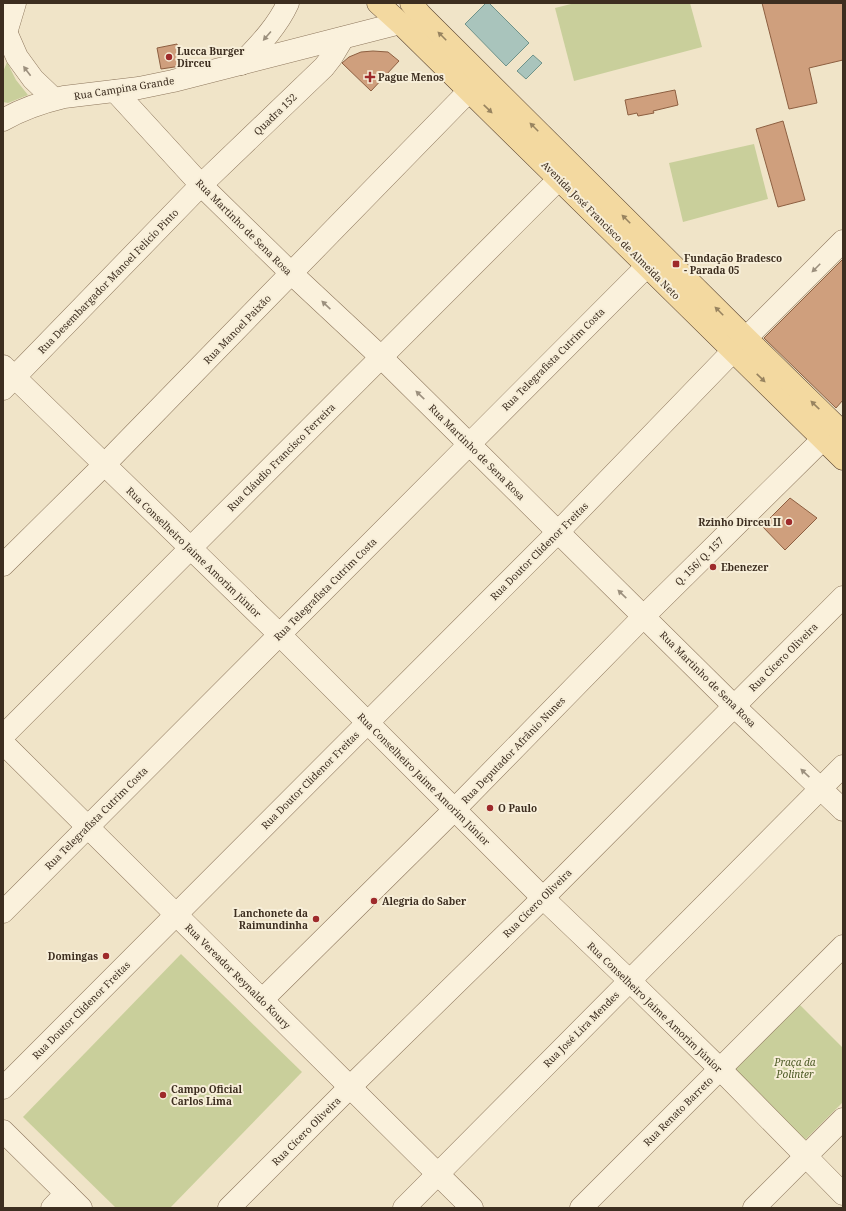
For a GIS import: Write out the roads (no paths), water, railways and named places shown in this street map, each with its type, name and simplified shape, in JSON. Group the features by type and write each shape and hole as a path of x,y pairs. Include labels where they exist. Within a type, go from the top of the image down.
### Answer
{"main road":[{"name":"Avenida José Francisco de Almeida Neto","path":"378,3 470,91 647,266 740,345 836,430 843,459"},
{"name":"Avenida José Francisco de Almeida Neto","path":"411,3 740,345"}],"street":[{"path":"15,3 5,38 17,58 33,79 54,99"},
{"path":"241,64 274,28 288,3"},
{"name":"Rua Campina Grande","path":"3,120 28,108 54,99 139,88 174,81 400,23"},
{"name":"Quadra 152","path":"201,185 324,67 343,38"},
{"name":"Rua Martinho de Sena Rosa","path":"115,91 201,185 291,273 470,443 734,706 843,810"},
{"name":"Rua Manoel Paixão","path":"3,565 104,465 470,91"},
{"name":"Rua Cláudio Francisco Ferreira","path":"3,736 559,179"},
{"name":"Rua Desembargador Manoel Felicio Pinto","path":"7,377 201,185"},
{"name":"Rua Doutor Clidenor Freitas","path":"3,1088 558,532 843,240"},
{"name":"Rua Telegrafista Cutrim Costa","path":"3,912 647,266"},
{"name":"Rua Conselheiro Jaime Amorim Júnior","path":"7,377 104,465 279,634 543,898 720,1069 843,1194"},
{"name":"Q. 156/ Q. 157","path":"644,616 836,430"},
{"name":"Rua Cícero Oliveira","path":"230,1208 350,1087 543,898 843,597"},
{"name":"Rua Deputador Afrânio Nunes","path":"262,1000 455,809 644,616"},
{"name":"Rua Vereador Reynaldo Koury","path":"3,743 472,1208"},
{"name":"Rua José Lira Mendes","path":"404,1208 843,766"},
{"name":"Rua Renato Barreto","path":"582,1208 843,946"},
{"path":"754,1208 843,1119"},
{"path":"3,1131 67,1203"}],"water":[{"path":"486,3 489,3 529,43 506,66 465,24"},
{"path":"533,55 542,63 526,79 517,71"}],"place":[{"name":"Lucca Burger Dirceu","path":"169,57"},
{"name":"Pague Menos","path":"370,77"},
{"name":"Fundação Bradesco - Parada 05","path":"676,264"},
{"name":"Rzinho Dirceu II","path":"789,522"},
{"name":"Ebenezer","path":"713,567"},
{"name":"O Paulo","path":"490,808"},
{"name":"Alegria do Saber","path":"374,901"},
{"name":"Lanchonete da Raimundinha","path":"316,919"},
{"name":"Domingas","path":"106,956"},
{"name":"Campo Oficial Carlos Lima","path":"163,1095"}],"park label":[{"name":"Praça da Polinter","path":"795,1068"}]}
